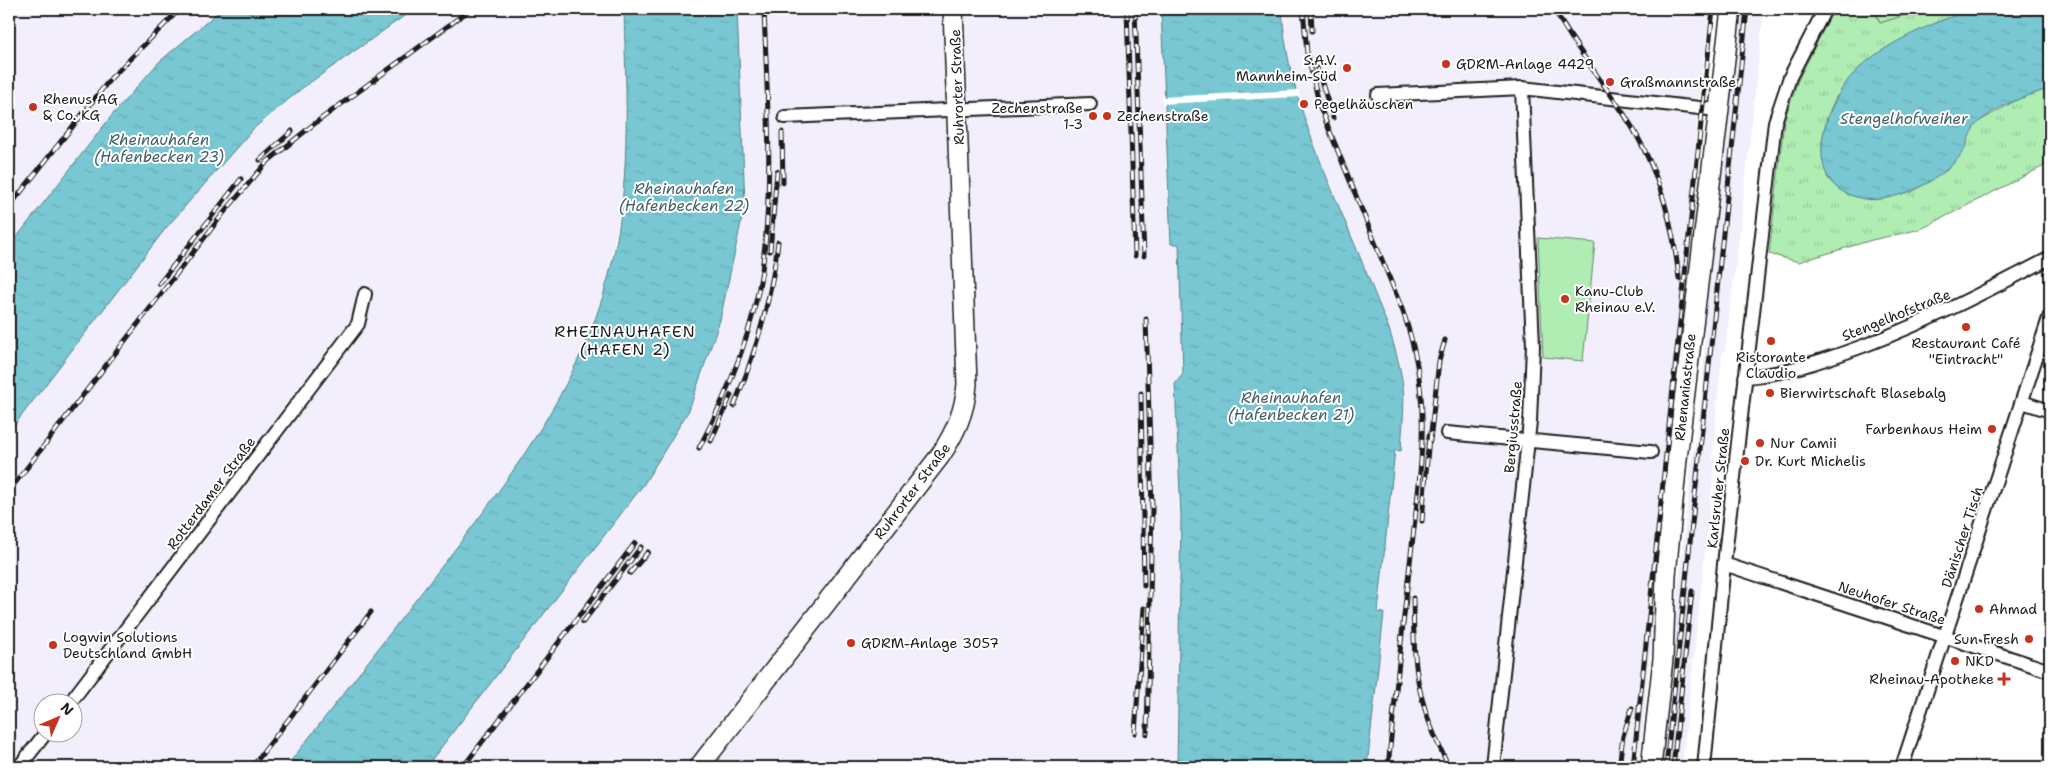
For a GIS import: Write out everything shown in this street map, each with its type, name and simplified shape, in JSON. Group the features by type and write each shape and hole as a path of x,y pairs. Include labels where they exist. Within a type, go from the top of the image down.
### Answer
{"street":[{"name":"Ruhrorter Straße","path":"699,767 940,456 958,424 965,401 967,384 953,9"},
{"name":"Rhenaniastraße","path":"1651,767 1663,659 1666,575 1672,508 1692,325 1699,291 1717,110 1731,9"},
{"name":"Karlsruher Straße","path":"1704,767 1724,564 1775,122 1790,77 1824,9"},
{"path":"1378,95 1522,88 1717,110"},
{"name":"Bergiusstraße","path":"1493,767 1528,442 1533,346 1522,88"},
{"path":"785,116 1090,104"},
{"name":"Stengelhofstraße","path":"1745,377 1769,375 1803,367 1876,342 1971,300 2050,258"},
{"name":"Rotterdamer Straße","path":"76,694 358,324 365,294"},
{"name":"Dänischer Tisch","path":"1902,767 2050,316"},
{"path":"2022,402 2050,411"},
{"path":"1447,433 1651,452"},
{"name":"Neuhofer Straße","path":"1724,564 2050,671"},
{"path":"19,767 37,744"}],"shaded area":[{"path":"9,9 222,9 159,62 113,114 9,247"},
{"path":"414,9 624,9 627,139 621,206 609,275 580,358 553,412 504,486 286,767 9,767 9,432 166,228 253,129 301,89"},
{"path":"737,9 1161,9 1171,244 1179,244 1183,374 1175,384 1181,516 1177,767 426,767 644,484 689,410 720,320 745,204"},
{"path":"1282,9 1710,9 1699,95 1681,349 1639,767 1367,767 1384,613 1378,612 1395,450 1401,450 1404,402 1403,380 1376,296 1320,162 1300,106 1286,46"},
{"path":"1739,9 1764,9 1741,222 1725,350 1722,353 1712,459 1715,459 1682,767 1659,767 1693,449 1695,449 1702,388 1707,298"}],"green space":[{"path":"1834,9 1874,9 1880,23 1923,9 1972,9 1938,22 1888,47 1836,97 1827,117 1822,142 1827,177 1837,188 1912,192 1947,170 1963,151 1969,133 1978,122 2022,97 2045,90 2050,93 2050,149 2048,149 2050,163 1921,229 1872,240 1799,262 1769,254 1784,121 1798,80"},
{"path":"1874,9 1923,9 1880,23"},
{"name":"Kanu-Club Rheinau e.V.","path":"1538,238 1595,243 1583,361 1543,357"}],"water":[{"name":"Rheinauhafen (Hafenbecken 23)","path":"222,9 414,9 301,89 253,129 166,228 9,432 9,247 113,114 159,62"},
{"name":"Rheinauhafen (Hafenbecken 22)","path":"624,9 737,9 745,204 720,320 689,410 644,484 426,767 286,767 459,544 512,472 559,398 579,359 609,275 621,210 626,143"},
{"name":"Rheinauhafen (Hafenbecken 21)","path":"1161,9 1282,9 1289,64 1304,117 1389,329 1396,354 1404,397 1401,451 1395,450 1378,612 1384,613 1367,767 1177,767 1181,516 1175,384 1183,374 1179,244 1171,244"},
{"name":"Stengelhofweiher","path":"1972,9 2050,9 2050,93 2045,90 2028,96 2001,107 1985,117 1972,130 1962,153 1955,162 1937,177 1916,189 1877,200 1863,199 1845,193 1831,182 1824,167 1822,150 1824,132 1830,113 1848,80 1859,68 1884,49 1928,26"}],"pier":[{"path":"1298,90 1300,97 1162,104 1162,97"}],"railway":[{"path":"9,207 111,78 180,9"},
{"path":"9,491 222,215 267,162 314,124 471,9"},
{"path":"699,448 720,406 746,339 762,270 766,237 769,172 764,9"},
{"path":"1127,9 1135,256"},
{"path":"1135,9 1144,256"},
{"path":"1303,9 1307,53 1320,107 1402,309 1419,374 1422,405 1421,466 1388,767"},
{"path":"1311,9 1312,31"},
{"path":"1554,9 1624,114 1646,152 1668,214 1679,279"},
{"path":"1633,767 1713,9"},
{"path":"1666,767 1747,9"},
{"path":"1317,68 1333,118"},
{"path":"260,160 292,131"},
{"path":"782,132 783,183"},
{"path":"770,251 777,171"},
{"path":"159,284 241,179"},
{"path":"734,406 762,326 778,242"},
{"path":"1146,319 1152,508 1147,734"},
{"path":"1430,441 1439,361 1445,340"},
{"path":"1141,393 1144,586"},
{"path":"711,441 731,395"},
{"path":"1422,521 1429,436"},
{"path":"463,767 635,543"},
{"path":"583,622 641,547"},
{"path":"630,573 648,552"},
{"path":"1673,767 1692,591"},
{"path":"1413,598 1417,677 1425,711 1449,767"},
{"path":"1135,733 1144,608"},
{"path":"252,767 371,612"},
{"path":"1619,767 1623,736 1632,708"}],"place":[{"name":"GDRM-Anlage 4429","path":"1446,64"},
{"name":"S.A.V. Mannheim-Süd","path":"1347,68"},
{"name":"Graßmannstraße","path":"1610,82"},
{"name":"Pegelhäuschen","path":"1304,104"},
{"name":"Rhenus AG & Co. KG","path":"33,107"},
{"name":"Zechenstraße 1-3","path":"1093,116"},
{"name":"Zechenstraße","path":"1107,116"},
{"name":"Kanu-Club Rheinau e.V.","path":"1565,299"},
{"name":"Restaurant Café \"Eintracht\"","path":"1966,327"},
{"name":"Ristorante Claudio","path":"1771,341"},
{"name":"Bierwirtschaft Blasebalg","path":"1770,393"},
{"name":"Farbenhaus Heim","path":"1992,429"},
{"name":"Nur Camii","path":"1760,443"},
{"name":"Dr. Kurt Michelis","path":"1745,461"},
{"name":"Ahmad","path":"1979,609"},
{"name":"Sun Fresh","path":"2029,639"},
{"name":"GDRM-Anlage 3057","path":"851,643"},
{"name":"Logwin Solutions Deutschland GmbH","path":"53,645"},
{"name":"NKD","path":"1955,661"},
{"name":"Rheinau-Apotheke","path":"2004,679"}],"district":[{"name":"RHEINAUHAFEN (HAFEN 2)","path":"625,340"}]}
